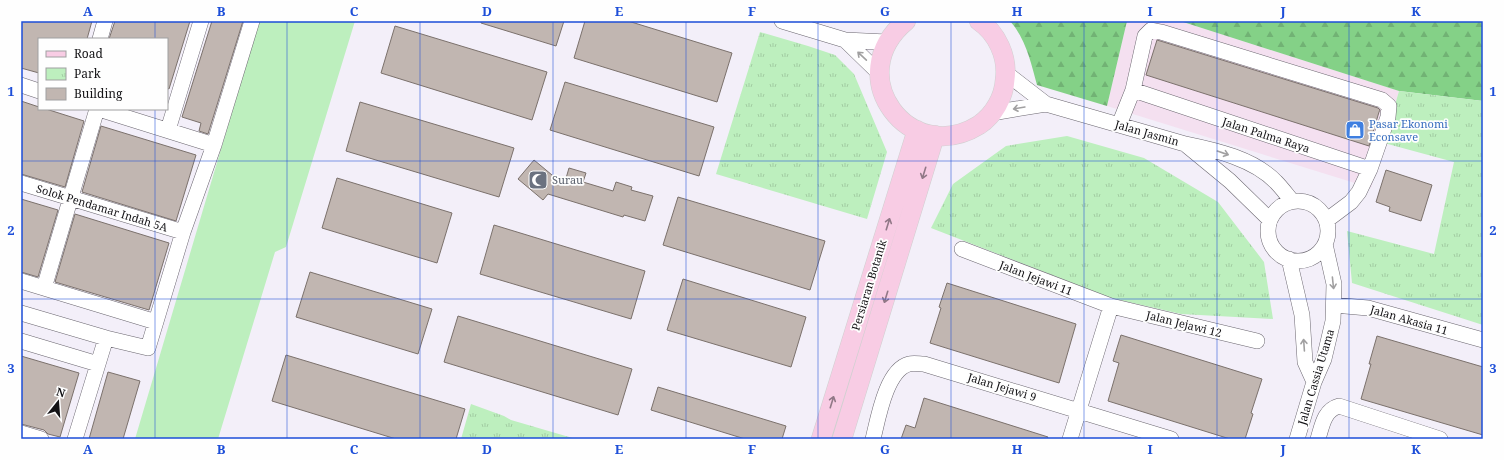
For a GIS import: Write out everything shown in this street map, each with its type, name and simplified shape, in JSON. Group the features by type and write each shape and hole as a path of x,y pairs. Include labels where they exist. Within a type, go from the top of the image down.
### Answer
{"main road":[{"path":"906,21 896,29 887,42 881,57 879,73 882,90 889,107 902,121 917,130 935,135 948,136 960,134 983,122 992,113 1000,101 1005,87 1006,73 1003,54 994,36 980,21"},
{"name":"Persiaran Botanik","path":"821,439 917,130"},
{"path":"842,439 935,135"}],"street":[{"path":"100,38 105,21"},
{"path":"168,130 201,21"},
{"path":"21,313 106,338 148,348 183,232 214,145 252,21"},
{"path":"782,21 845,40 887,42"},
{"path":"1120,125 1133,90 1145,36 1151,30 1169,34 1382,100 1389,106 1388,117 1370,169 1359,192 1351,202 1327,220"},
{"path":"845,40 879,73"},
{"name":"Jalan Jasmin","path":"1006,73 1046,104 1185,144 1230,181 1270,220"},
{"path":"21,86 38,91"},
{"name":"Jalan Palma Raya","path":"1133,90 1370,169"},
{"name":"Jalan Jasmin","path":"992,113 1046,104"},
{"path":"44,288 98,110"},
{"path":"101,110 214,145"},
{"path":"1185,144 1214,150 1254,166 1276,182 1292,201"},
{"name":"Solok Pendamar Indah 5A","path":"21,183 183,232"},
{"path":"1292,201 1303,201 1313,204 1321,211 1327,220 1329,233 1325,244 1318,254 1309,259 1299,261 1290,260 1279,253 1271,244 1268,228 1270,220 1282,205 1292,201"},
{"name":"Jalan Cassia Utama","path":"1297,439 1314,382 1324,359 1333,321 1334,284 1325,244"},
{"name":"Jalan Jejawi 11","path":"962,249 1110,306"},
{"path":"1290,260 1302,315 1305,362 1314,382"},
{"path":"21,281 156,322"},
{"path":"1070,439 1080,410 1110,306"},
{"name":"Jalan Jejawi 12","path":"1110,306 1257,341"},
{"name":"Jalan Akasia 11","path":"1334,306 1368,308 1483,340"},
{"path":"75,439 106,338"},
{"path":"21,341 98,364"},
{"name":"Jalan Jejawi 9","path":"873,439 888,385 896,372 908,364 924,364 1080,410 1171,439"},
{"path":"1318,439 1328,412 1332,408 1339,406 1440,439"},
{"path":"21,433 41,439"}],"shaded area":[{"path":"1127,21 1180,21 1399,91 1371,188 1107,106"}],"green space":[{"path":"259,21 355,21 286,247 275,252 218,439 135,439"},
{"path":"1010,21 1127,21 1107,106 1037,85 1024,43 1016,28"},
{"path":"1180,21 1483,21 1483,101 1399,91"},
{"path":"760,32 835,55 854,74 887,152 867,219 716,174"},
{"path":"1399,91 1483,101 1483,325 1352,283 1347,231 1434,254 1454,162 1384,143"},
{"path":"1067,136 1144,158 1218,202 1264,262 1273,319 1181,314 1111,298 931,228 953,184 1006,146"},
{"path":"471,404 511,420 576,439 461,439"}],"building":[{"path":"21,21 92,21 87,38 38,38 38,73 21,68"},
{"path":"115,21 190,21 169,89 168,38 109,38"},
{"path":"212,21 243,21 208,134 199,131 201,123 182,117"},
{"path":"481,21 564,21 556,46 481,23"},
{"path":"585,21 628,21 732,53 717,102 574,58"},
{"path":"395,26 547,72 532,120 381,73"},
{"path":"1157,40 1378,108 1380,110 1369,146 1146,75"},
{"path":"565,82 714,127 699,176 550,130"},
{"path":"21,101 38,107 38,110 49,110 84,121 65,187 21,174"},
{"path":"360,102 514,148 499,197 346,151"},
{"path":"101,126 196,155 176,221 82,192"},
{"path":"534,160 564,185 569,168 586,173 583,182 613,191 616,182 632,187 631,190 653,196 645,221 624,215 623,217 548,194 543,200 518,179"},
{"path":"1386,170 1432,185 1421,221 1389,211 1390,207 1376,202"},
{"path":"337,178 452,213 437,263 322,228"},
{"path":"678,197 825,241 810,290 663,245"},
{"path":"21,199 58,210 38,277 21,272"},
{"path":"75,214 169,243 149,310 55,282"},
{"path":"494,225 645,271 631,319 480,274"},
{"path":"310,272 432,309 418,354 296,317"},
{"path":"683,279 806,317 791,367 667,330"},
{"path":"947,283 1076,324 1059,383 930,343"},
{"path":"458,316 632,369 618,415 444,362"},
{"path":"1121,335 1262,379 1251,413 1253,414 1245,439 1230,439 1108,401 1119,363 1113,361"},
{"path":"1377,336 1483,367 1483,435 1361,399"},
{"path":"286,355 465,409 456,439 396,439 272,401"},
{"path":"21,356 79,373 60,437 48,434 44,430 21,424"},
{"path":"108,372 140,381 123,439 89,439"},
{"path":"658,387 786,426 782,439 745,439 651,410"},
{"path":"924,398 1048,437 1047,439 901,439 906,425 915,428"}],"place":[{"name":"Pasar Ekonomi Econsave","path":"1355,130"},
{"name":"Surau","path":"538,180"}]}
